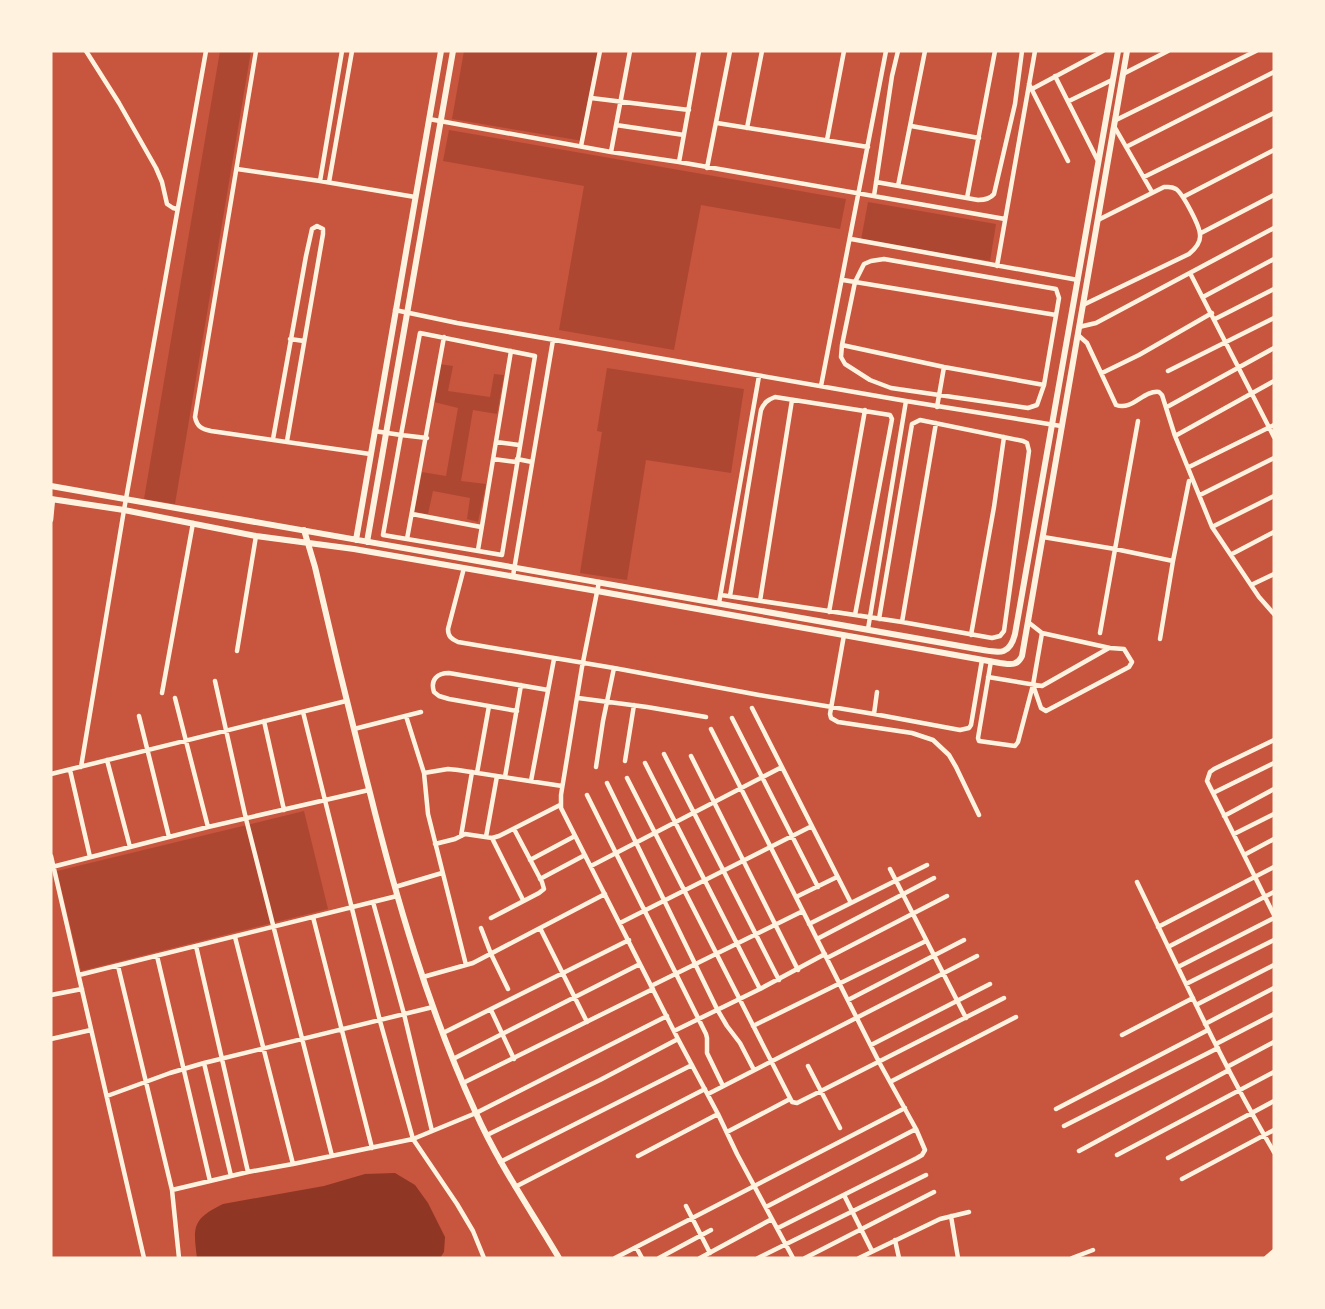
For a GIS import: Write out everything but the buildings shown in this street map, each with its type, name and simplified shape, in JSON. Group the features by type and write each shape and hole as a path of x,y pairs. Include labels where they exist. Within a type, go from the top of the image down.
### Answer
{"street":[{"path":"86,51 156,169 167,204 177,209"},
{"path":"81,767 206,51"},
{"path":"256,51 196,423 203,429 370,454"},
{"path":"320,181 342,51"},
{"path":"329,182 352,51"},
{"path":"354,549 441,51"},
{"path":"365,551 453,51"},
{"path":"581,146 600,51"},
{"path":"611,152 630,51"},
{"path":"679,162 699,51"},
{"path":"708,168 730,51"},
{"path":"747,128 762,51"},
{"path":"827,140 844,51"},
{"path":"821,386 886,51"},
{"path":"874,196 898,51"},
{"path":"898,186 925,51"},
{"path":"967,198 995,51"},
{"path":"876,182 978,201 988,200 994,194 1015,104 1022,51"},
{"path":"997,266 1035,51"},
{"path":"1032,89 1102,51"},
{"path":"51,486 1004,651 1011,646 1015,634 1030,558 1118,51"},
{"path":"51,520 52,499 257,536 354,549 513,576 1012,665 1020,661 1028,622 1127,51"},
{"path":"1123,74 1168,51"},
{"path":"1115,123 1256,51"},
{"path":"1126,147 1274,72"},
{"path":"1055,76 1099,162"},
{"path":"1069,102 1113,80"},
{"path":"1029,83 1068,162"},
{"path":"591,98 689,110"},
{"path":"1144,177 1274,113"},
{"path":"429,118 1005,219"},
{"path":"1115,123 1152,192"},
{"path":"717,124 868,147"},
{"path":"616,125 684,135"},
{"path":"911,125 979,138"},
{"path":"1183,197 1274,150"},
{"path":"237,169 415,197"},
{"path":"1083,305 1189,254 1196,249 1201,233 1183,197 1171,187 1152,192 1098,220"},
{"path":"1201,233 1274,195"},
{"path":"273,439 306,256 312,229 317,226 324,231 287,441"},
{"path":"1078,331 1274,228"},
{"path":"851,239 1078,280"},
{"path":"306,256 319,257"},
{"path":"884,259 1056,289 1059,298 1044,386 1037,405 1028,408 891,388 870,380 845,364 841,357 842,345 855,282 864,264 884,259"},
{"path":"1203,297 1274,259"},
{"path":"1191,272 1252,393 1272,426 1274,437"},
{"path":"842,280 1056,315"},
{"path":"1215,319 1274,289"},
{"path":"395,310 759,376 1061,426"},
{"path":"1102,373 1212,313"},
{"path":"1168,370 1274,318"},
{"path":"1078,331 1087,343 1114,402 1120,407 1126,407 1150,392 1155,391 1162,395 1175,436 1212,527 1274,614"},
{"path":"419,333 444,337 535,356 502,555 383,535 419,333"},
{"path":"407,540 444,337"},
{"path":"290,339 304,341"},
{"path":"513,576 553,340"},
{"path":"842,345 1044,386"},
{"path":"1167,407 1274,348"},
{"path":"478,550 511,351"},
{"path":"937,407 944,367"},
{"path":"719,603 759,376"},
{"path":"1175,436 1274,381"},
{"path":"730,596 761,410 768,400 775,397 865,410 888,415 892,419 855,615"},
{"path":"760,601 792,400"},
{"path":"868,629 906,401"},
{"path":"829,612 865,410"},
{"path":"721,594 997,638 1004,631 1029,451 1027,443 920,420 912,424 879,619"},
{"path":"1100,633 1138,421"},
{"path":"902,622 936,423"},
{"path":"1189,467 1272,426"},
{"path":"374,431 427,438"},
{"path":"971,635 1004,437"},
{"path":"496,442 519,445"},
{"path":"1200,495 1274,458"},
{"path":"493,459 532,462"},
{"path":"1160,639 1189,481"},
{"path":"1212,527 1274,496"},
{"path":"412,514 481,527"},
{"path":"162,693 193,523"},
{"path":"304,530 394,887 433,1007 476,1113 500,1161 559,1258"},
{"path":"1231,554 1274,532"},
{"path":"237,651 257,536"},
{"path":"1042,537 1173,561"},
{"path":"464,568 448,629 452,640 759,695 960,730 969,728 973,719 983,659"},
{"path":"1251,585 1274,574"},
{"path":"599,582 561,804 753,1186 793,1258"},
{"path":"1028,622 1042,633 1124,649 1132,662 1131,665 1046,711 1041,708 1033,685"},
{"path":"991,661 979,741 1015,746 1033,685 1042,633"},
{"path":"844,635 831,718 912,733 933,740 949,755 979,815"},
{"path":"988,677 1042,686 1110,648"},
{"path":"531,781 554,659"},
{"path":"596,767 614,668"},
{"path":"517,711 439,696 434,692 433,681 442,673 449,673 548,690"},
{"path":"215,681 246,819 332,1156"},
{"path":"505,777 521,685"},
{"path":"874,714 877,692"},
{"path":"175,698 208,827"},
{"path":"578,698 706,717"},
{"path":"51,774 346,701"},
{"path":"625,761 634,705"},
{"path":"461,836 489,706"},
{"path":"752,708 851,903"},
{"path":"303,712 380,1021 413,1139 473,1231 484,1258"},
{"path":"353,729 421,712"},
{"path":"139,716 169,837"},
{"path":"405,716 424,773 428,814 466,965"},
{"path":"732,718 818,887"},
{"path":"264,721 284,810"},
{"path":"711,729 925,1150 925,1153 778,1228"},
{"path":"1178,967 1274,916 1208,781 1210,772 1274,740"},
{"path":"664,754 779,980"},
{"path":"691,756 799,970"},
{"path":"107,760 130,847"},
{"path":"645,763 760,989"},
{"path":"1213,793 1274,763"},
{"path":"591,866 782,767"},
{"path":"424,773 448,769 562,786"},
{"path":"70,770 90,857"},
{"path":"497,776 489,838 523,900"},
{"path":"627,778 794,1103 1004,998"},
{"path":"607,783 718,1010 754,1070"},
{"path":"1224,816 1274,789"},
{"path":"52,867 369,790"},
{"path":"587,795 707,1038 707,1053 723,1086"},
{"path":"435,844 470,834 489,838 514,829 561,804"},
{"path":"1234,834 1274,814"},
{"path":"620,923 812,826"},
{"path":"491,918 543,890 543,885 514,829"},
{"path":"530,860 575,836"},
{"path":"1244,855 1274,839"},
{"path":"540,879 585,855"},
{"path":"51,856 144,1258"},
{"path":"809,924 927,865"},
{"path":"1158,927 1274,867"},
{"path":"890,869 966,1018"},
{"path":"394,887 442,873"},
{"path":"796,897 837,877"},
{"path":"817,939 934,878"},
{"path":"1137,882 1228,1069 1274,1152"},
{"path":"1168,947 1274,892"},
{"path":"423,977 466,965 491,954 605,894"},
{"path":"79,975 397,896"},
{"path":"674,1031 947,896"},
{"path":"373,902 432,1131"},
{"path":"463,1083 803,911"},
{"path":"313,917 372,1148"},
{"path":"481,928 508,989"},
{"path":"540,928 587,1022"},
{"path":"234,937 293,1164"},
{"path":"443,1033 629,940"},
{"path":"848,1000 964,940"},
{"path":"1186,984 1274,940"},
{"path":"753,1026 926,941"},
{"path":"196,946 248,1172"},
{"path":"158,956 210,1181"},
{"path":"515,1187 723,1086 977,956"},
{"path":"453,1059 640,964"},
{"path":"1196,1005 1274,965"},
{"path":"118,966 172,1190 178,1258"},
{"path":"871,1045 990,984"},
{"path":"51,995 82,989"},
{"path":"1056,1109 1274,989"},
{"path":"1122,1035 1193,998"},
{"path":"107,1096 204,1063 433,1007"},
{"path":"491,1010 514,1059"},
{"path":"1064,1126 1274,1014"},
{"path":"172,1190 413,1139 476,1113 667,1016"},
{"path":"890,1082 1016,1017"},
{"path":"51,1039 91,1030"},
{"path":"487,1135 678,1039"},
{"path":"1079,1151 1274,1042"},
{"path":"204,1063 231,1176"},
{"path":"500,1161 692,1065"},
{"path":"808,1066 840,1128"},
{"path":"1117,1155 1274,1072"},
{"path":"727,1132 790,1099"},
{"path":"1168,1158 1274,1101"},
{"path":"615,1258 905,1108"},
{"path":"638,1156 718,1114"},
{"path":"766,1207 916,1129"},
{"path":"1182,1179 1274,1130"},
{"path":"758,1258 926,1175"},
{"path":"805,1258 934,1192"},
{"path":"844,1195 872,1251"},
{"path":"686,1206 710,1253"},
{"path":"859,1258 940,1219 969,1212"},
{"path":"951,1216 958,1258"},
{"path":"700,1258 772,1219"},
{"path":"659,1258 711,1230"},
{"path":"895,1240 899,1258"},
{"path":"636,1247 642,1258"},
{"path":"1072,1258 1093,1250"},
{"path":"1267,1258 1274,1251"}],"shaded area":[{"path":"220,51 251,51 175,504 144,499"},
{"path":"464,51 599,51 583,141 452,119"},
{"path":"449,130 846,199 840,229 701,205 674,350 559,330 584,186 443,161"},
{"path":"868,202 996,224 990,261 861,240"},
{"path":"439,364 453,366 448,391 490,397 494,374 504,375 497,414 473,410 461,481 486,484 478,522 467,519 470,498 433,491 428,514 414,512 422,472 446,476 458,408 434,402"},
{"path":"607,368 744,389 731,473 646,460 627,580 580,573 602,432 597,431"},
{"path":"304,811 328,909 81,971 57,871"},
{"path":"395,1173 415,1185 428,1203 445,1237 444,1252 440,1258 197,1258 197,1225 205,1214 223,1204 324,1186 365,1174"}]}
